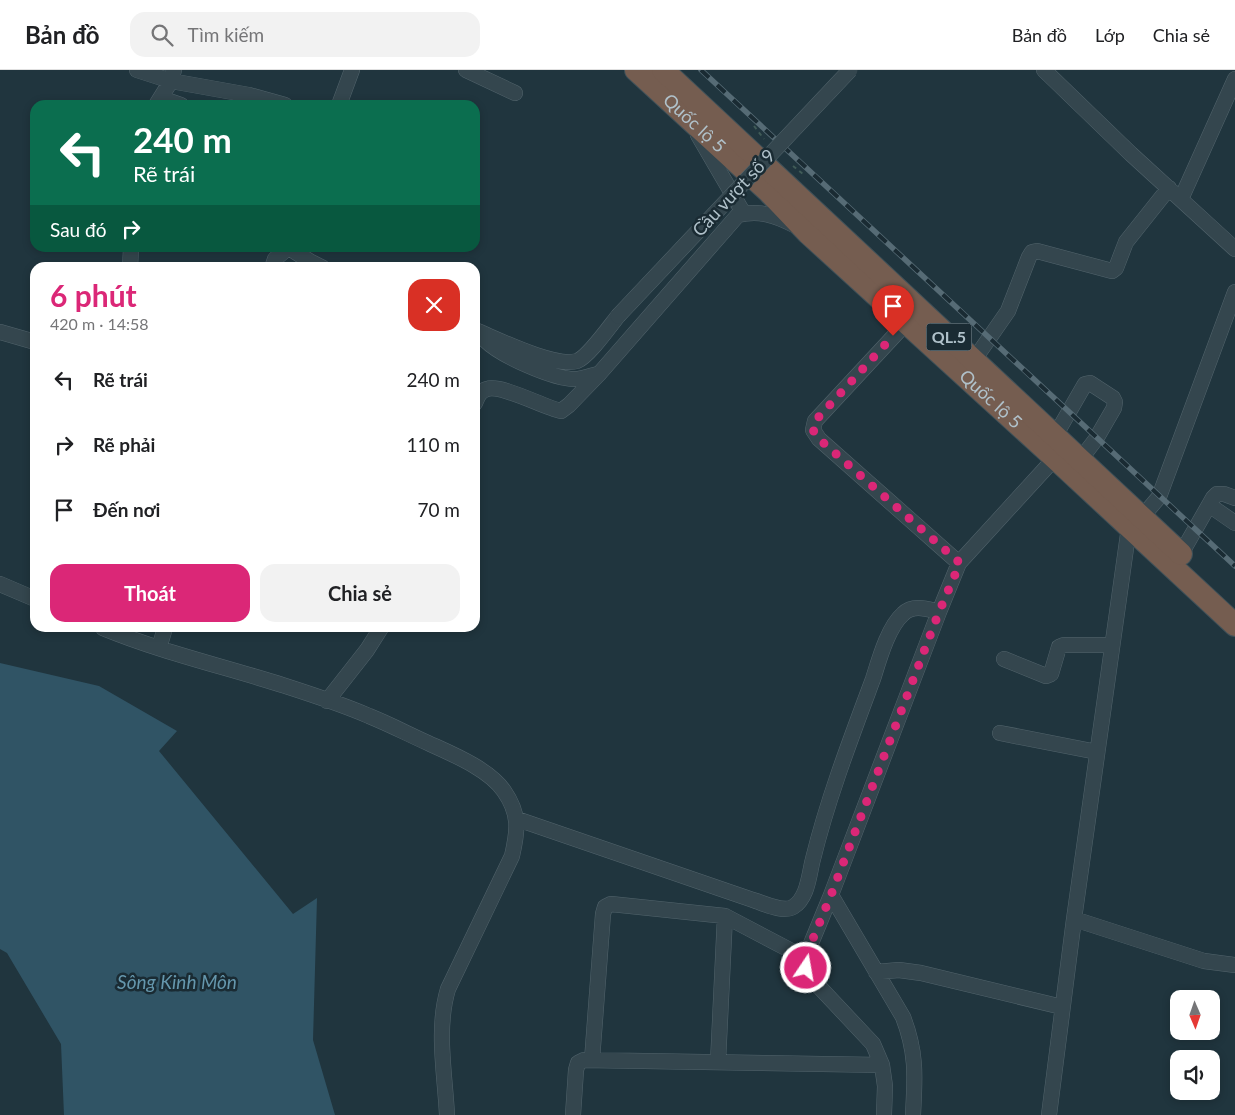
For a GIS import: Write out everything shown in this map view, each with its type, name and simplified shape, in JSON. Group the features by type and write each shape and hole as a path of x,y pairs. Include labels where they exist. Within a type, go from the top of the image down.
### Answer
{"highway":[{"name":"Quốc lộ 5","path":"636,70 769,192 808,233 1055,458 1135,522 1181,554 1235,604"},
{"name":"Quốc lộ 5","path":"663,70 1080,460 1135,522 1235,625"}],"street":[{"path":"137,70 172,76 267,100"},
{"path":"341,100 352,70"},
{"path":"466,70 515,93"},
{"name":"Cầu vượt số 9","path":"480,332 544,358 561,362 576,361 585,355 618,316 850,70"},
{"path":"1044,70 1235,249"},
{"path":"159,100 172,76"},
{"path":"1181,199 1235,79"},
{"path":"686,116 744,214"},
{"path":"974,360 1008,311 1032,252 1037,251 1112,271 1116,268 1126,242 1170,188"},
{"path":"480,392 487,388 499,388 550,409 561,411 598,374 738,215 761,212 779,217 808,233"},
{"path":"275,262 284,252"},
{"path":"295,252 311,262"},
{"path":"1049,1115 1112,645 1135,522 1159,497 1235,292"},
{"path":"906,322 815,421 813,430 819,439 960,563"},
{"path":"0,332 30,341"},
{"path":"480,335 489,345 511,358 556,376 576,379 598,374"},
{"path":"1055,436 1085,384 1090,383 1113,398 1114,408 1096,439 1080,460"},
{"path":"884,1115 885,1086 882,1066 873,1044 810,977 806,968 805,958 939,612 960,563 1055,458"},
{"path":"1181,554 1216,494 1224,494 1235,498"},
{"path":"1209,505 1235,523"},
{"path":"0,584 30,597"},
{"path":"517,819 753,900 786,909 792,908 804,896 828,802 880,658 895,623 903,613 912,608 939,612"},
{"path":"114,632 159,648 278,684 378,720 456,756 486,774 503,789 512,804 517,819 512,856 448,989 443,1005 442,1021 447,1115"},
{"path":"159,648 164,632"},
{"path":"327,701 367,650 378,632"},
{"path":"1004,659 1046,676 1051,674 1059,647 1064,645 1112,645"},
{"path":"1000,733 1097,752"},
{"path":"831,895 903,1017 910,1035 914,1055 915,1076 913,1115"},
{"path":"592,1060 603,914 605,907 610,904 725,916 805,958"},
{"path":"718,1062 725,916"},
{"path":"1074,919 1204,962 1235,965"},
{"path":"876,972 899,970 921,972 1062,1007"},
{"path":"573,1115 576,1070 578,1063 584,1060 882,1066"}],"water":[{"name":"Sông Kinh Môn","path":"0,663 99,686 177,731 159,751 293,914 317,898 313,1040 335,1115 64,1115 61,1044 7,953 0,949"}],"railway":[{"path":"701,70 1235,566"}],"route":[{"path":"806,968 805,958 831,895 949,586 960,563 819,439 813,430 815,421 893,336"}]}
